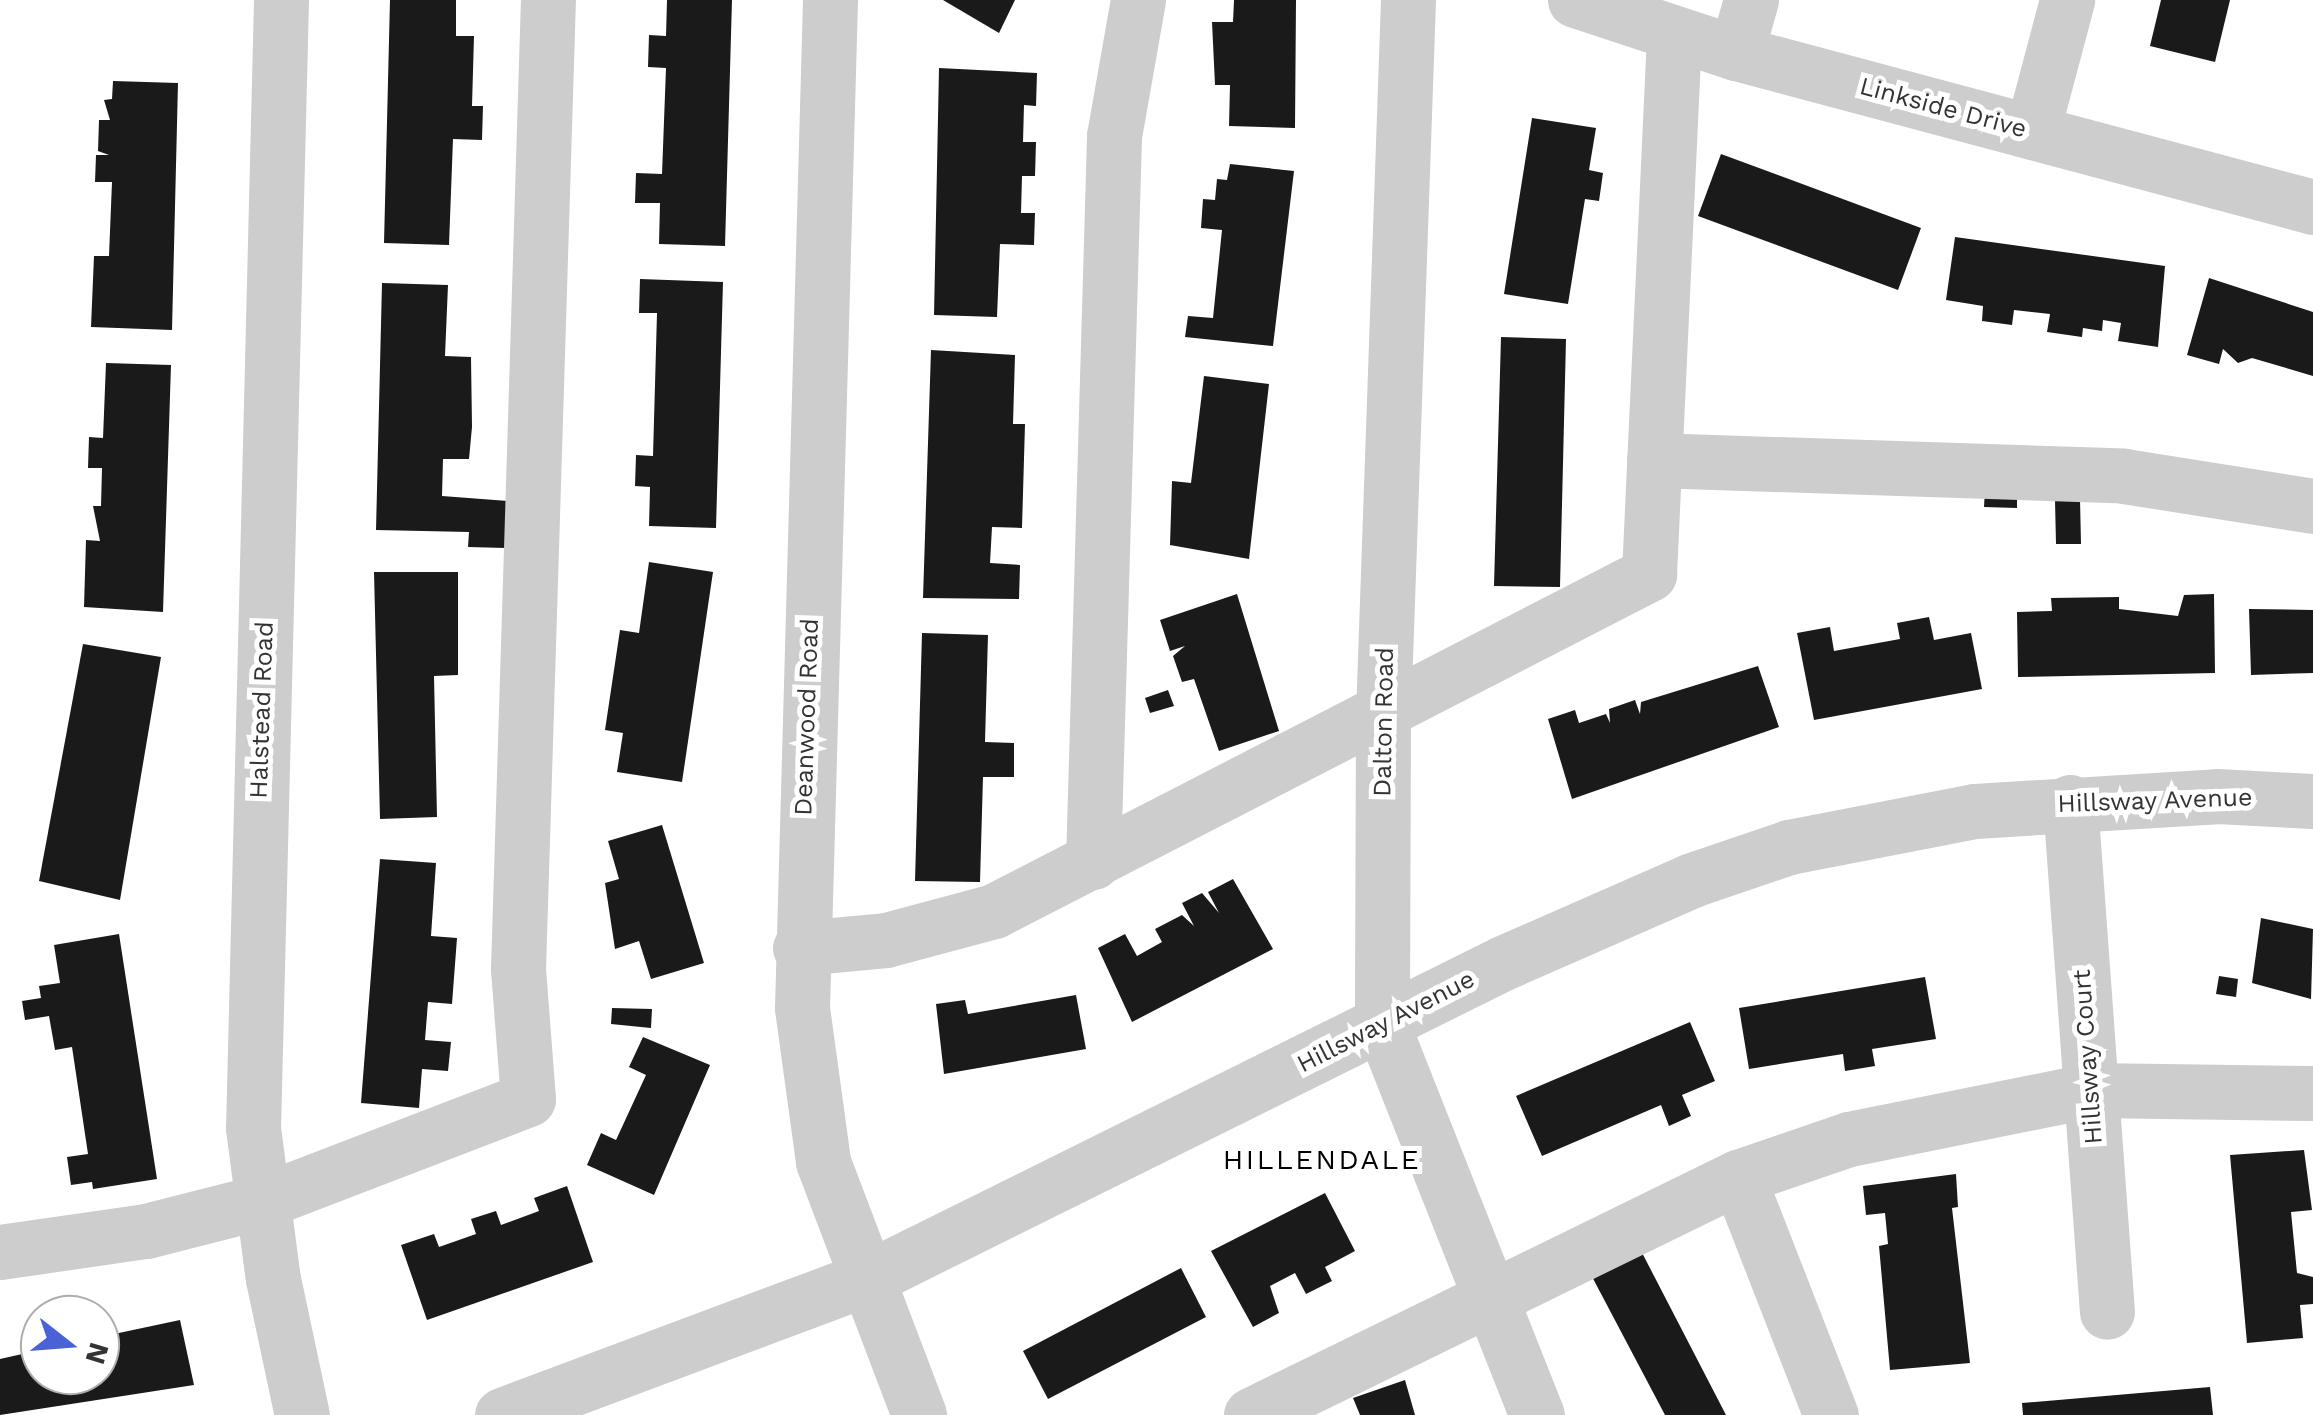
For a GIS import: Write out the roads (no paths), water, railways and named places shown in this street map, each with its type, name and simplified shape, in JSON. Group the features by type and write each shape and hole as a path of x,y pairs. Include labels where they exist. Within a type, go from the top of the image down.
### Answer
{"street":[{"name":"Halstead Road","path":"281,0 253,1042 260,1202 302,1415"},
{"path":"0,1252 146,1232 260,1202 528,1099 518,969 548,0"},
{"name":"Deanwood Road","path":"830,0 800,948 814,1122 864,1280 919,1415"},
{"path":"1093,862 1114,136 1138,0"},
{"name":"Dalton Road","path":"1408,0 1383,717 1382,1024 1537,1415"},
{"name":"Linkside Drive","path":"1575,0 1736,53 2313,206"},
{"path":"1736,53 1751,0"},
{"path":"2032,132 2067,0"},
{"path":"800,948 948,926 1093,862 1383,717 1648,574 1674,34"},
{"path":"1654,460 2124,476 2313,506"},
{"name":"Hillsway Avenue","path":"502,1415 864,1280 1594,920 1789,847 1886,824 2070,802 2313,801"},
{"name":"Hillsway Court","path":"2070,802 2107,1312"},
{"path":"1251,1415 1738,1177 1849,1138 2091,1090 2313,1093"},
{"path":"1738,1177 1831,1415"}],"district":[{"name":"HILLENDALE","path":"1322,1160"}]}
